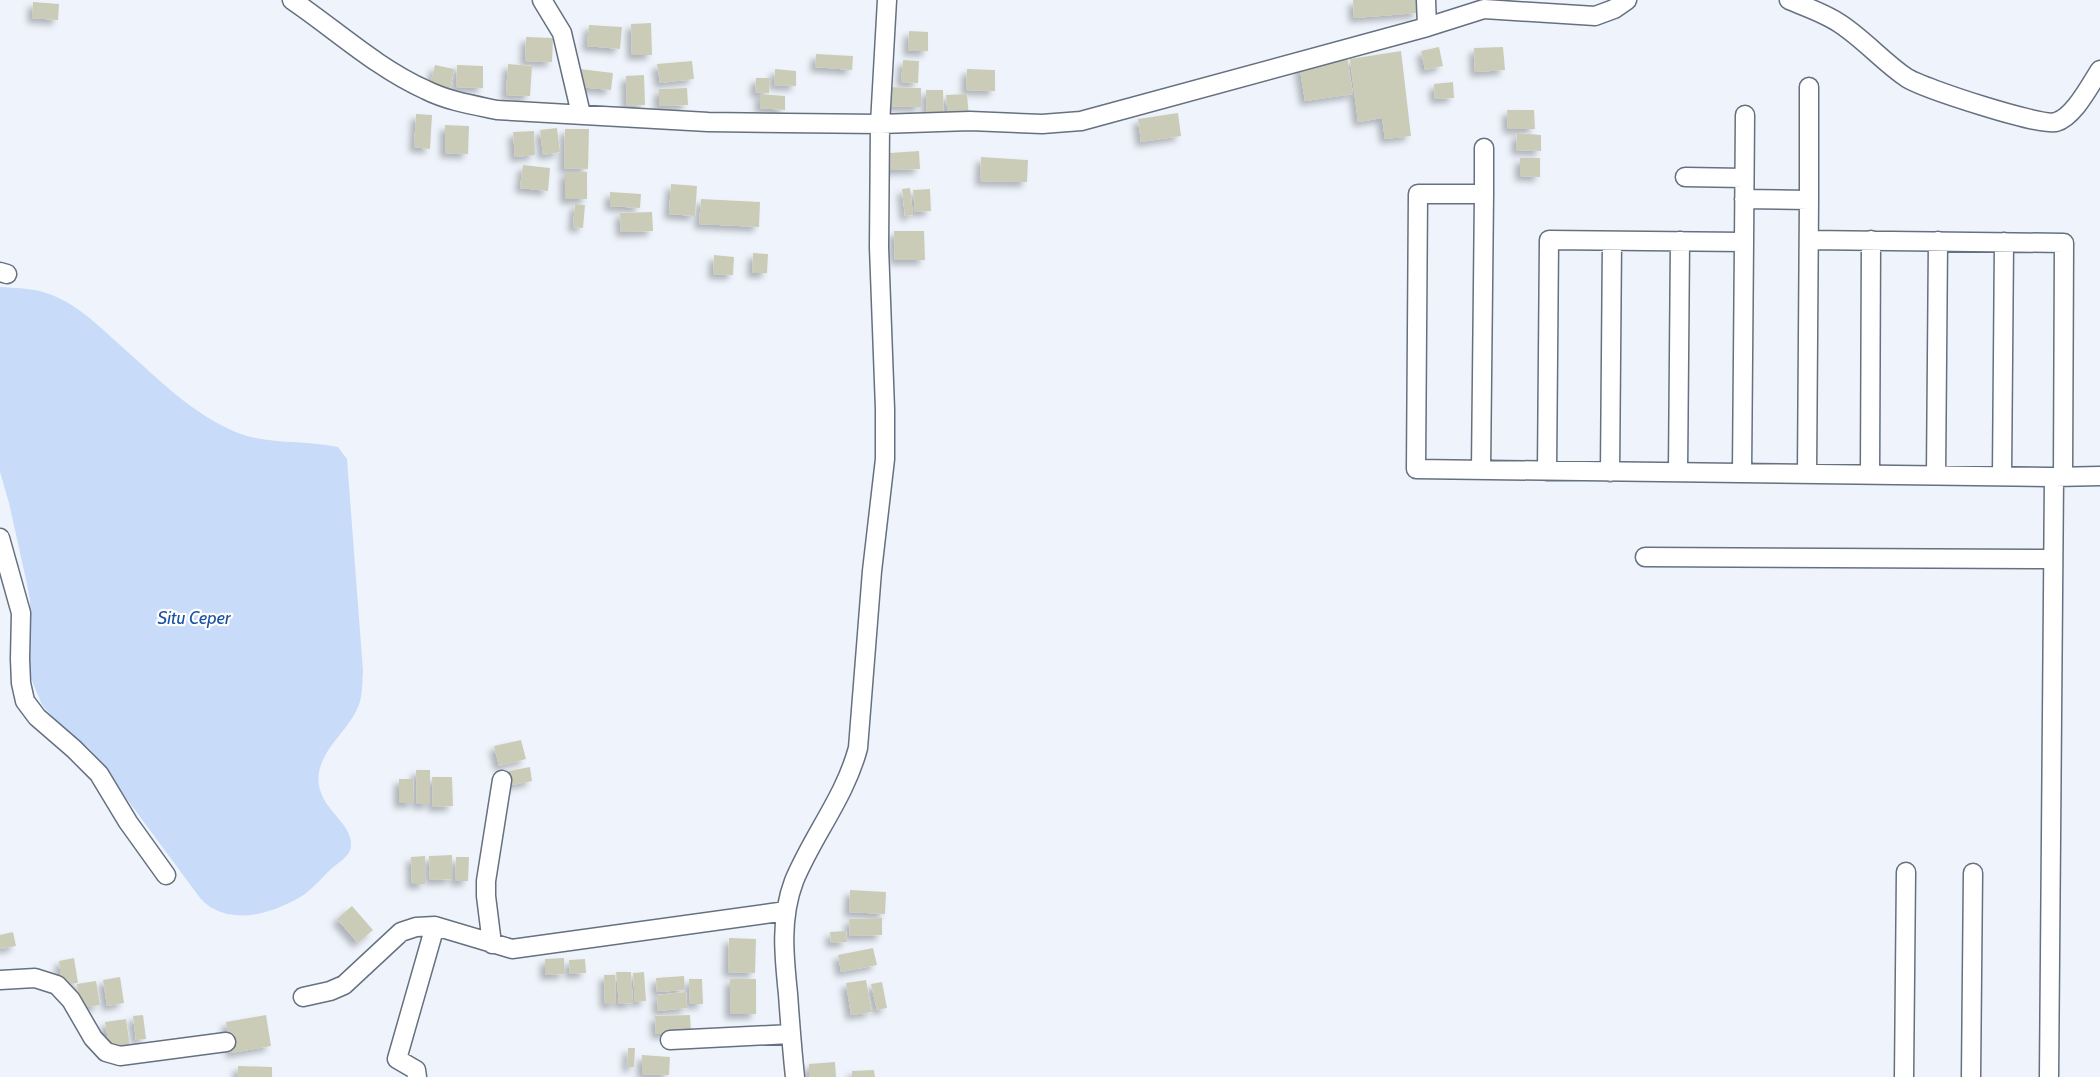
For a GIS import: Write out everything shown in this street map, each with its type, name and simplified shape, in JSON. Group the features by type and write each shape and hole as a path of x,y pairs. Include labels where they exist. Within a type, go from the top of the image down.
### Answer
{"street":[{"path":"292,0 382,65 427,91 464,104 497,110 708,122 880,124 970,121 1042,124 1081,121 1427,27 1484,4 1595,16 1614,9 1628,0"},
{"path":"542,0 562,33 581,114"},
{"path":"795,1077 783,926 795,880 852,771 861,726 872,572 885,459 879,247 880,124 887,0"},
{"path":"1426,0 1427,27"},
{"path":"1789,0 1839,23 1909,79 2013,116 2047,123 2056,122 2072,111 2100,70"},
{"path":"1807,474 1809,87"},
{"path":"1742,473 1745,115"},
{"path":"1481,470 1484,148"},
{"path":"1685,177 1744,178"},
{"path":"1484,195 1418,194 1416,470 2100,476"},
{"path":"1744,200 1809,200"},
{"path":"1547,471 1549,240 1744,242"},
{"path":"1809,240 2064,243 2058,476 2053,559 2049,1077"},
{"path":"1870,475 1871,240"},
{"path":"1610,472 1612,241"},
{"path":"1678,472 1680,241"},
{"path":"1936,476 1938,241"},
{"path":"2002,476 2004,242"},
{"path":"0,538 21,613 21,671 25,701 37,717 99,774 128,822 166,875"},
{"path":"1645,557 2053,559"},
{"path":"492,944 486,881 502,780"},
{"path":"1904,1077 1906,872"},
{"path":"1971,1077 1973,873"},
{"path":"303,997 330,991 344,985 401,932 416,927 435,926 512,949 786,911"},
{"path":"417,1077 416,1070 397,1059 435,926"},
{"path":"0,980 35,978 57,985 71,1000 93,1038 106,1052 120,1056 226,1042"},
{"path":"670,1040 791,1034"}],"water":[{"name":"Situ Ceper","path":"0,287 40,291 67,302 95,322 185,402 229,429 255,438 338,447 347,459 363,671 362,689 360,703 354,715 323,759 319,781 326,802 350,836 351,845 344,858 305,894 295,900 273,910 249,915 225,913 212,908 200,898 90,749 60,725 42,705 30,676 30,601 27,584 0,472"}],"building":[{"path":"1353,0 1417,0 1418,13 1354,18"},
{"path":"33,2 59,4 58,20 32,18"},
{"path":"651,23 652,55 632,55 631,24"},
{"path":"589,25 622,27 620,49 587,46"},
{"path":"909,31 928,32 928,51 908,51"},
{"path":"526,37 553,38 552,62 525,61"},
{"path":"1439,47 1443,66 1425,70 1421,51"},
{"path":"1503,47 1505,70 1475,72 1474,48"},
{"path":"1401,51 1411,136 1385,139 1382,118 1358,122 1350,59"},
{"path":"816,54 853,56 852,70 815,67"},
{"path":"1347,56 1353,94 1305,101 1299,64"},
{"path":"903,60 919,61 918,83 901,82"},
{"path":"692,61 694,79 660,83 657,64"},
{"path":"508,64 532,66 530,96 506,95"},
{"path":"435,65 454,69 450,90 430,85"},
{"path":"457,65 483,66 483,88 456,87"},
{"path":"580,69 613,73 611,90 579,87"},
{"path":"775,69 796,71 796,86 774,85"},
{"path":"967,69 995,70 995,91 966,90"},
{"path":"644,75 645,105 627,106 626,76"},
{"path":"756,78 770,78 769,93 755,92"},
{"path":"1453,82 1454,98 1435,99 1434,84"},
{"path":"884,87 921,88 921,107 883,106"},
{"path":"687,88 688,105 659,106 659,89"},
{"path":"926,90 943,90 944,119 927,119"},
{"path":"760,94 785,96 785,110 760,108"},
{"path":"967,94 969,117 948,118 946,95"},
{"path":"1507,110 1534,110 1535,129 1508,129"},
{"path":"1178,113 1181,136 1141,142 1138,119"},
{"path":"416,114 432,115 430,149 414,147"},
{"path":"445,125 469,126 468,154 445,153"},
{"path":"557,128 560,152 543,155 540,130"},
{"path":"565,129 589,129 588,169 564,168"},
{"path":"534,131 535,155 515,157 513,132"},
{"path":"1517,133 1541,135 1541,151 1516,150"},
{"path":"919,151 920,169 891,170 890,153"},
{"path":"981,157 1028,160 1027,182 980,181"},
{"path":"1520,158 1540,158 1540,177 1520,176"},
{"path":"523,165 550,168 548,191 520,188"},
{"path":"565,172 587,172 587,199 565,199"},
{"path":"671,184 697,186 695,216 669,214"},
{"path":"910,188 913,215 905,216 902,189"},
{"path":"930,189 931,211 915,212 913,190"},
{"path":"610,192 641,194 640,208 610,206"},
{"path":"701,199 760,202 759,227 699,224"},
{"path":"575,204 585,205 583,228 573,227"},
{"path":"652,212 653,231 621,232 620,213"},
{"path":"894,231 924,231 925,260 895,260"},
{"path":"753,253 768,254 767,273 752,273"},
{"path":"714,255 734,257 733,275 713,274"},
{"path":"521,740 526,759 499,766 494,746"},
{"path":"530,767 532,781 507,786 504,772"},
{"path":"416,770 430,770 430,804 417,804"},
{"path":"432,777 452,777 453,806 433,807"},
{"path":"399,779 413,779 414,803 399,803"},
{"path":"452,855 452,879 430,880 429,856"},
{"path":"425,856 425,884 412,884 411,857"},
{"path":"456,857 469,857 468,881 455,881"},
{"path":"850,890 886,892 885,914 849,912"},
{"path":"352,906 373,930 358,943 337,919"},
{"path":"882,918 882,935 850,936 849,919"},
{"path":"846,931 847,942 831,943 830,932"},
{"path":"13,932 16,946 0,949 0,935"},
{"path":"729,938 756,939 755,973 728,972"},
{"path":"873,948 877,965 841,972 838,955"},
{"path":"74,958 78,983 62,985 59,961"},
{"path":"564,958 565,974 545,975 545,959"},
{"path":"585,959 586,973 570,974 569,960"},
{"path":"616,972 631,972 633,1003 619,1004"},
{"path":"644,972 646,1001 635,1002 633,973"},
{"path":"604,975 615,975 616,1004 605,1004"},
{"path":"684,976 685,990 657,992 656,978"},
{"path":"120,977 124,1003 107,1006 103,980"},
{"path":"689,979 702,979 703,1004 690,1004"},
{"path":"730,979 756,979 756,1014 730,1014"},
{"path":"866,980 872,1012 851,1015 846,983"},
{"path":"96,981 100,1005 80,1008 77,984"},
{"path":"882,982 887,1008 877,1010 871,984"},
{"path":"686,992 687,1008 658,1011 657,995"},
{"path":"143,1015 146,1039 136,1040 133,1016"},
{"path":"266,1015 271,1046 231,1053 226,1022"},
{"path":"690,1015 691,1032 656,1034 655,1016"},
{"path":"126,1019 130,1046 110,1050 105,1022"},
{"path":"628,1048 635,1048 634,1067 627,1067"},
{"path":"642,1055 670,1057 669,1075 642,1074"},
{"path":"835,1062 836,1077 809,1077 809,1064"},
{"path":"238,1066 272,1067 272,1077 237,1077"},
{"path":"874,1070 875,1077 852,1077 852,1071"}]}
